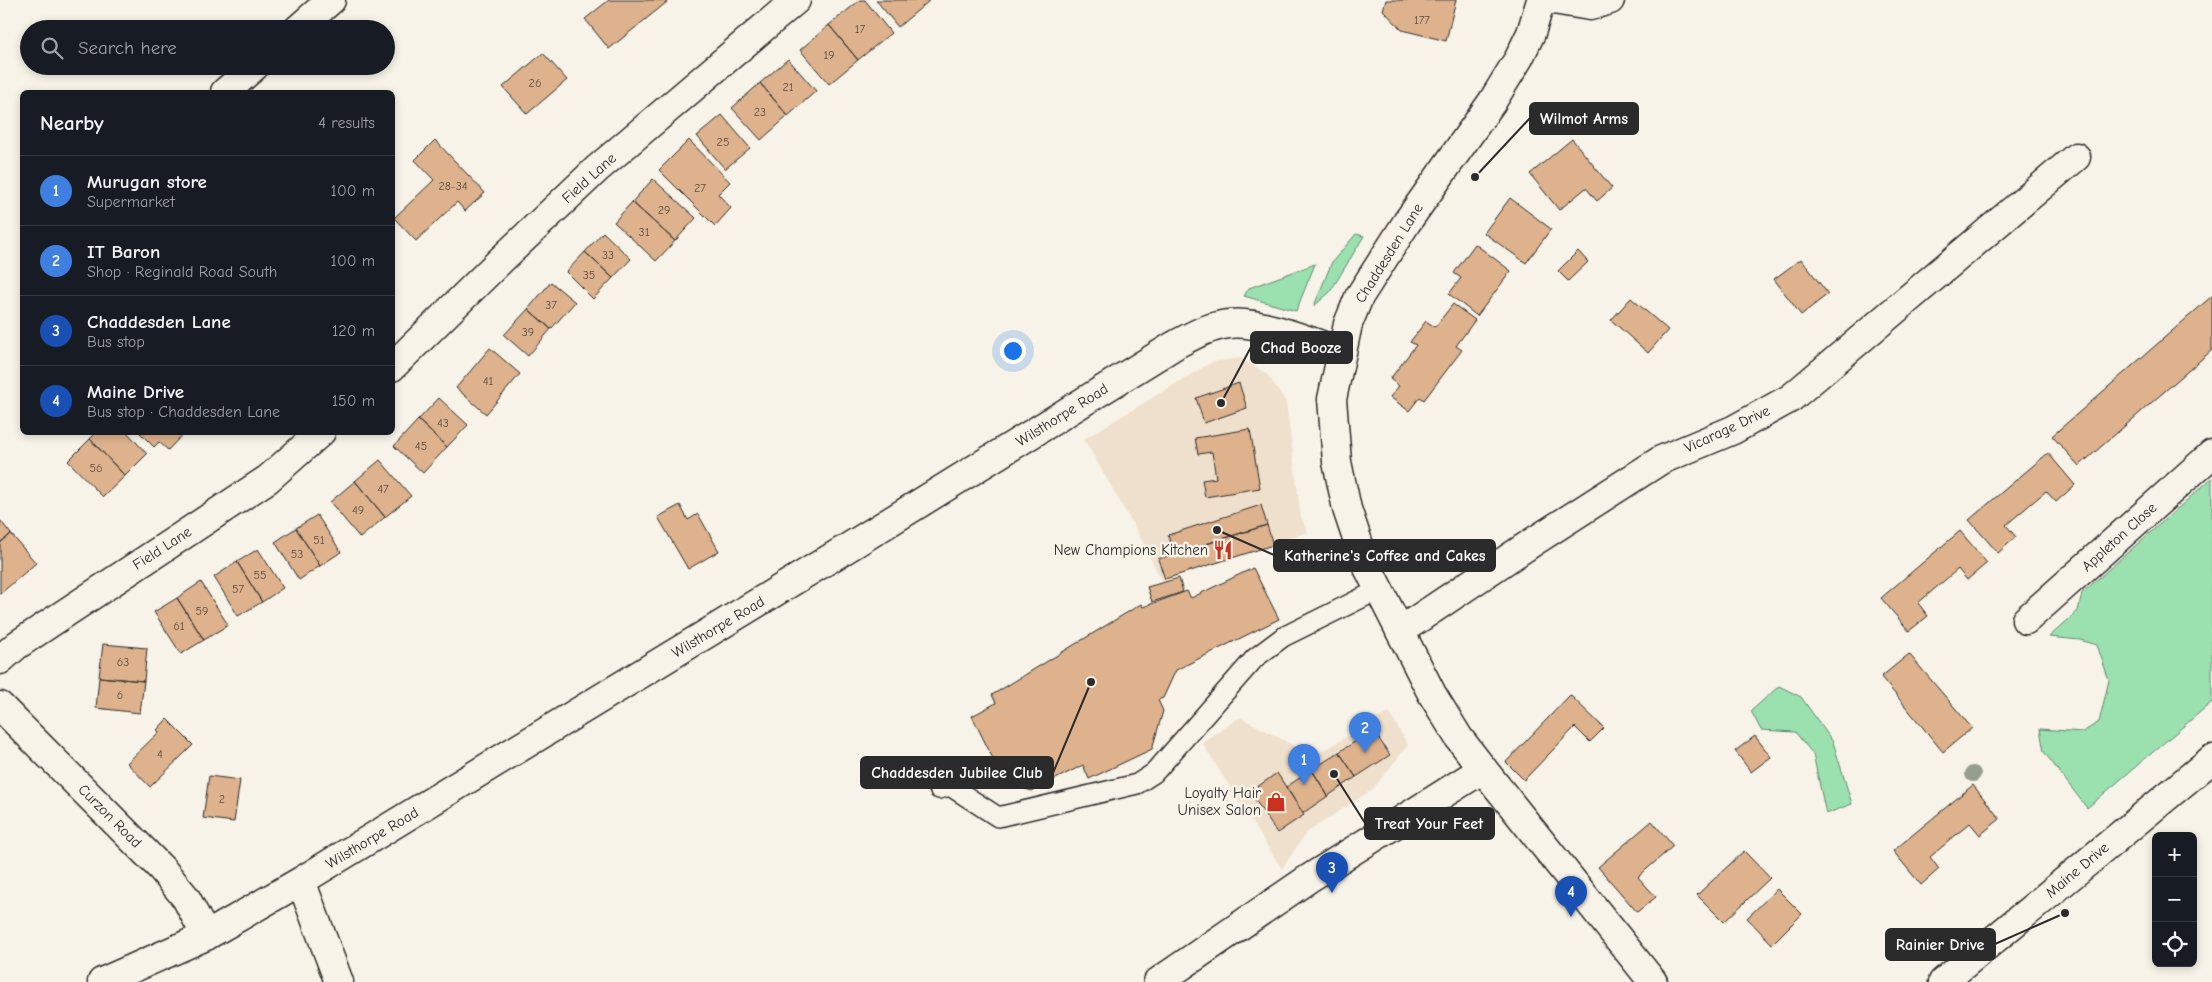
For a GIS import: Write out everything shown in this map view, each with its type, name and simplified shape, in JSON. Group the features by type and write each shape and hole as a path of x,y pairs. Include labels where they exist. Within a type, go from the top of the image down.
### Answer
{"street":[{"path":"308,20 330,0"},
{"name":"Field Lane","path":"395,364 597,169 796,0"},
{"name":"Chaddesden Lane","path":"1541,0 1531,33 1519,58 1492,102 1407,222 1359,297 1348,324 1332,398 1337,462 1347,508 1364,560 1432,694 1459,738 1482,769 1646,980"},
{"path":"1553,0 1590,6 1610,0"},
{"path":"227,90 245,75"},
{"name":"Vicarage Drive","path":"1400,631 1544,534 1661,460 1734,430 1791,398 2076,157"},
{"name":"Wilsthorpe Road","path":"102,982 206,936 301,881 1182,341 1203,331 1229,324 1249,325 1341,352"},
{"name":"Field Lane","path":"0,660 40,629 268,479 318,435"},
{"name":"Appleton Close","path":"2026,620 2212,454"},
{"name":"Curzon Road","path":"0,706 162,869 186,898 206,936"},
{"name":"Maine Drive","path":"1943,982 2212,758"},
{"path":"1158,982 1308,879 1482,769"},
{"path":"301,881 339,982"}],"lane":[{"path":"939,789 950,786 998,817 1137,784 1154,773 1255,658 1290,633 1380,589"}],"shaded area":[{"path":"1241,358 1267,374 1286,402 1301,517 1308,532 1162,581 1139,535 1084,439 1212,362"},
{"path":"1389,712 1408,745 1373,789 1306,833 1282,869 1202,743 1240,717 1298,748 1306,761"}],"green space":[{"path":"1356,234 1364,236 1330,292 1314,306 1332,262"},
{"path":"1315,264 1296,311 1244,296 1249,288"},
{"path":"2212,478 2212,702 2087,808 2044,752 2040,729 2083,732 2099,722 2109,680 2097,645 2080,640 2049,637 2078,611 2082,593"},
{"path":"1779,686 1801,697 1833,742 1852,804 1826,814 1813,754 1795,732 1761,730 1751,711"}],"building":[{"path":"609,0 665,0 667,2 609,49 585,19"},
{"path":"860,0 865,0 891,33 858,60 829,25"},
{"path":"876,0 928,0 929,1 898,27"},
{"path":"1386,0 1456,0 1446,41 1402,30 1383,10"},
{"path":"829,25 858,60 829,84 800,50"},
{"path":"543,53 567,80 527,114 503,87"},
{"path":"788,59 816,91 788,116 760,83"},
{"path":"760,83 788,116 761,140 732,108"},
{"path":"722,115 750,148 725,169 697,136"},
{"path":"1572,139 1612,188 1597,201 1586,188 1559,210 1530,174"},
{"path":"435,140 485,193 465,211 457,202 416,241 395,219 434,180 415,160"},
{"path":"689,140 730,182 718,194 731,208 715,226 659,170"},
{"path":"653,179 696,218 675,241 632,202"},
{"path":"1510,198 1551,229 1526,263 1484,233"},
{"path":"632,202 675,241 656,261 614,222"},
{"path":"603,232 631,259 613,278 585,252"},
{"path":"1475,244 1511,271 1477,316 1449,294 1461,278 1454,273"},
{"path":"1578,251 1588,262 1568,281 1558,271"},
{"path":"585,252 613,278 593,299 566,272"},
{"path":"1801,259 1828,294 1801,315 1774,279"},
{"path":"551,282 575,302 551,329 528,309"},
{"path":"2212,296 2212,350 2079,466 2052,436"},
{"path":"1631,298 1668,330 1648,353 1611,320"},
{"path":"1453,304 1475,320 1456,346 1462,350 1424,400 1420,397 1409,411 1390,397 1399,386 1390,379 1416,345 1410,342 1426,321 1435,327"},
{"path":"528,309 551,329 528,356 504,335"},
{"path":"490,348 520,374 486,414 456,388"},
{"path":"1239,383 1247,408 1204,423 1196,398"},
{"path":"439,398 468,425 447,447 418,420"},
{"path":"418,420 447,447 423,473 394,446"},
{"path":"1250,429 1260,488 1205,497 1202,480 1216,478 1212,452 1198,454 1195,438"},
{"path":"94,435 130,435 147,454 125,476 90,439"},
{"path":"142,435 182,435 168,450 159,442 154,447"},
{"path":"90,439 125,476 103,497 68,461"},
{"path":"2048,453 2075,485 2056,502 2046,491 2006,525 2016,537 1998,553 1969,520"},
{"path":"380,460 411,496 385,517 355,481"},
{"path":"355,481 385,517 360,538 330,502"},
{"path":"680,505 688,520 698,514 719,551 688,569 658,517"},
{"path":"1261,505 1267,525 1174,554 1168,535"},
{"path":"317,515 341,552 320,566 296,528"},
{"path":"0,520 11,534 0,543"},
{"name":"New Champions Kitchen","path":"1267,525 1273,545 1165,579 1158,559"},
{"path":"296,528 320,566 299,580 275,542"},
{"path":"1960,531 1987,563 1967,580 1958,569 1918,603 1928,616 1909,631 1881,598"},
{"path":"11,534 36,563 0,594 0,543"},
{"path":"258,549 283,588 262,602 237,562"},
{"path":"237,562 262,602 238,616 214,577"},
{"path":"1253,568 1279,619 1176,670 1163,698 1158,700 1163,711 1152,749 1089,779 1083,765 1032,791 1005,783 972,716 996,703 992,695 1141,604 1143,607 1187,591 1191,598"},
{"path":"1179,578 1183,592 1152,602 1147,587"},
{"path":"201,582 228,625 204,640 177,598"},
{"path":"177,598 204,640 181,654 154,612"},
{"path":"103,644 147,648 144,681 99,677"},
{"path":"1909,654 1972,728 1943,752 1881,677"},
{"path":"99,677 144,681 140,713 96,708"},
{"path":"1570,695 1604,728 1590,742 1575,727 1524,780 1506,762"},
{"path":"167,719 193,745 150,787 127,763 159,732 157,730"},
{"path":"1373,730 1390,755 1356,777 1339,752"},
{"path":"1755,736 1771,757 1751,772 1735,751"},
{"path":"1339,752 1356,777 1328,796 1312,770"},
{"path":"1312,770 1328,796 1303,813 1286,787"},
{"name":"Loyalty Hair Unisex Salon","path":"1277,773 1304,815 1277,833 1250,792"},
{"path":"209,776 240,780 234,822 203,818"},
{"path":"1973,785 2000,819 1980,835 1970,823 1930,857 1939,869 1921,885 1893,851"},
{"path":"1652,821 1673,846 1638,877 1656,897 1637,912 1598,867"},
{"path":"1744,851 1770,878 1724,922 1697,895"},
{"path":"1777,889 1802,914 1772,944 1747,918"}],"place":[{"name":"Wilmot Arms","path":"1475,177"},
{"name":"Chad Booze","path":"1221,403"},
{"name":"Katherine's Coffee and Cakes","path":"1217,530"},
{"name":"New Champions Kitchen","path":"1223,550"},
{"name":"Chaddesden Jubilee Club","path":"1091,682"},
{"name":"IT Baron","path":"1365,753"},
{"name":"Treat Your Feet","path":"1334,774"},
{"name":"Murugan store","path":"1304,785"},
{"name":"Loyalty Hair Unisex Salon","path":"1276,802"},
{"name":"Chaddesden Lane","path":"1332,893"},
{"name":"Rainier Drive","path":"2065,913"},
{"name":"Maine Drive","path":"1571,917"}]}
